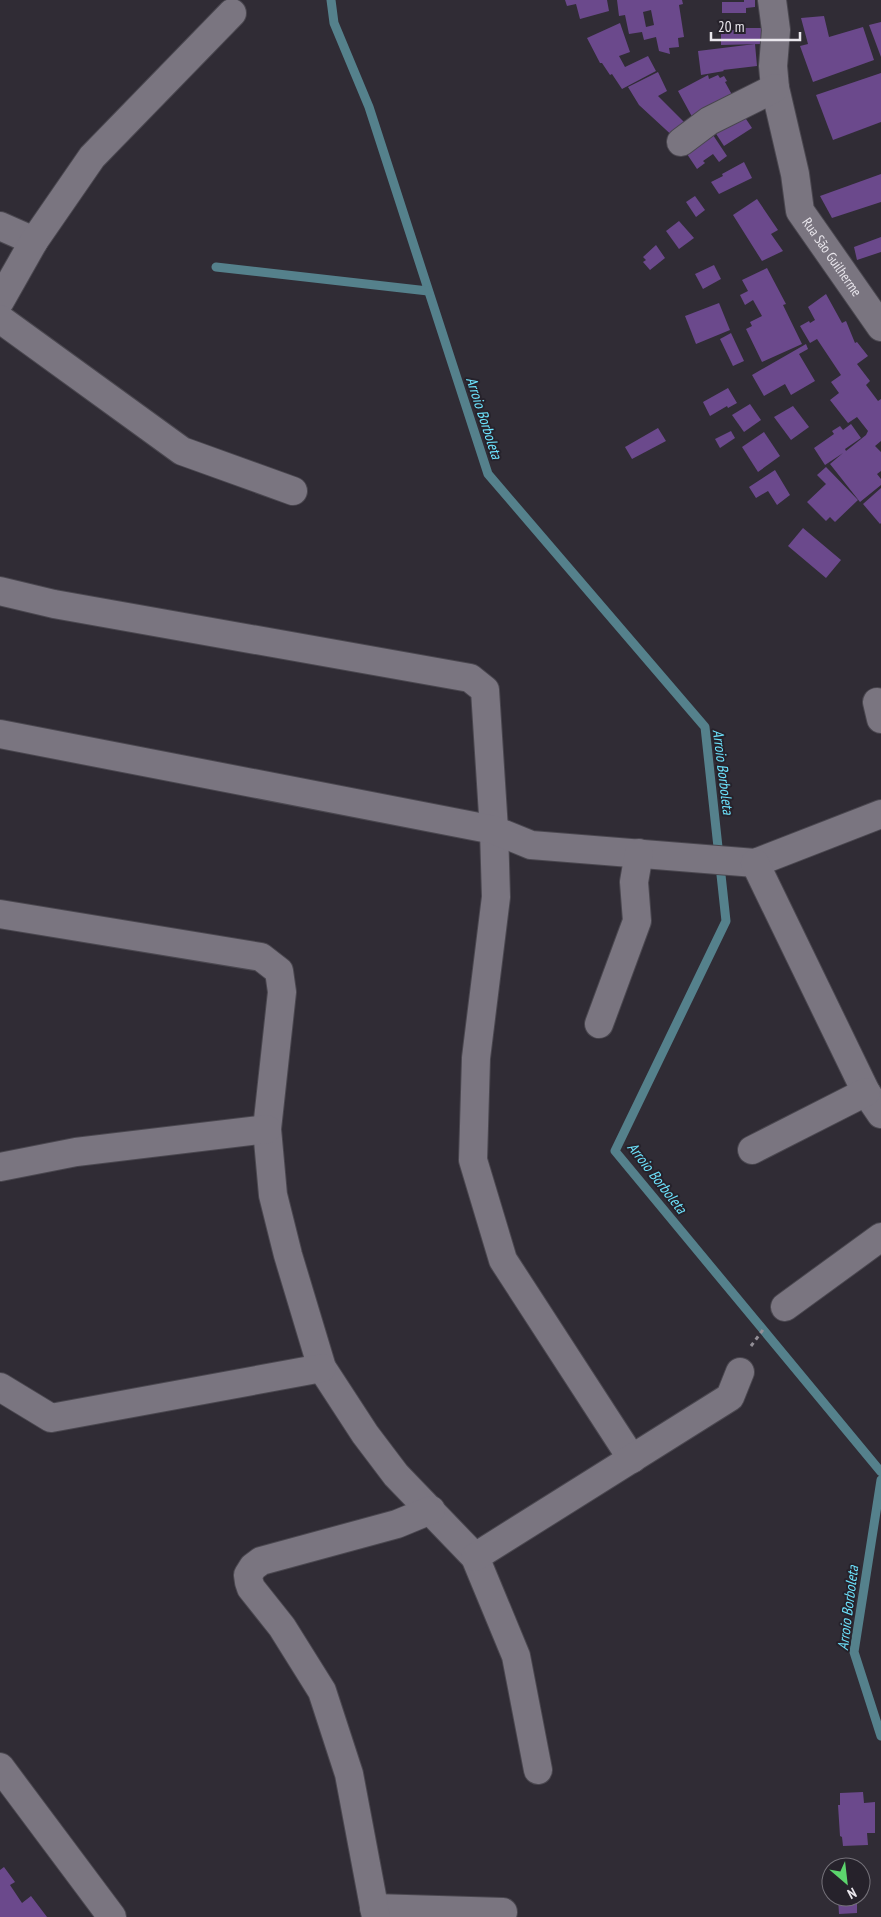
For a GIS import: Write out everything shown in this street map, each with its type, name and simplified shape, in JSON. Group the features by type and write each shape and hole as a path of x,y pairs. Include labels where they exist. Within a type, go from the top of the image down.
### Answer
{"street":[{"path":"681,142 709,120 775,88 773,66 776,30 772,0"},
{"path":"0,301 34,241 92,157 232,13"},
{"name":"Rua São Guilherme","path":"775,88 795,174 800,211 881,326"},
{"path":"0,226 34,241"},
{"path":"0,319 182,451 293,491"},
{"path":"0,591 54,604 470,678 484,690 494,830 496,897 476,1058 473,1160 503,1260 632,1459"},
{"path":"0,734 494,830 531,844 755,863 881,814"},
{"path":"598,1024 637,921 634,882 639,853"},
{"path":"755,863 866,1092 881,1114"},
{"path":"0,914 262,957 279,971 282,992 266,1129 276,1204 288,1255 322,1368 365,1434 391,1468 475,1557 516,1656 538,1770"},
{"path":"752,1150 866,1092"},
{"path":"0,1167 76,1152 266,1129"},
{"path":"785,1307 881,1237"},
{"path":"0,1387 50,1418 322,1368"},
{"path":"475,1557 730,1397 740,1372"},
{"path":"430,1510 396,1524 262,1561 253,1567 248,1575 251,1588 282,1627 322,1691 349,1774 375,1912 503,1912"},
{"path":"0,1767 112,1917"}],"path":[{"path":"740,1372 750,1347 765,1326 785,1307"}],"building":[{"path":"565,0 607,0 609,11 580,19 576,4 567,6"},
{"path":"617,0 682,0 683,4 679,5 684,37 678,38 679,47 669,48 670,54 659,51 656,37 644,40 642,32 629,34 625,15 619,16","holes":["651,10 654,25 646,27 643,12"]},
{"path":"744,0 755,0 755,7 746,8 746,13 722,13 722,2 744,2"},
{"path":"824,16 829,37 863,27 874,60 813,82 800,46 808,44 801,18"},
{"path":"881,22 881,57 869,25"},
{"path":"620,23 630,52 619,56 625,67 648,56 656,71 622,89 612,74 610,75 602,63 600,63 587,38"},
{"path":"740,28 766,28 766,41 761,41 761,44 721,45 721,30 741,30"},
{"path":"755,44 757,66 701,75 698,51"},
{"path":"658,72 667,91 658,96 690,128 677,140 639,105 628,87"},
{"path":"881,73 881,122 833,140 816,95"},
{"path":"708,75 709,79 718,75 720,78 724,76 727,81 725,82 736,102 696,124 678,91"},
{"path":"742,113 752,128 724,146 711,126"},
{"path":"707,126 727,156 719,162 713,154 703,161 705,163 697,169 681,145"},
{"path":"744,162 752,178 719,194 711,182"},
{"path":"881,174 881,202 832,218 820,196"},
{"path":"695,196 705,210 696,217 686,202"},
{"path":"757,199 778,230 771,234 783,251 762,261 733,215"},
{"path":"679,221 694,238 679,249 666,231"},
{"path":"881,237 881,252 857,260 854,247"},
{"path":"656,245 665,258 650,270 643,262 646,260 643,257"},
{"path":"714,265 721,279 703,289 695,274"},
{"path":"767,268 786,304 783,305 802,344 762,362 746,329 752,326 750,322 762,316 753,300 745,305 740,295 748,291 742,280"},
{"path":"826,294 842,323 846,321 855,343 857,342 868,356 857,364 870,381 866,385 878,401 881,399 881,441 875,446 881,452 881,471 877,474 881,479 881,485 860,502 830,464 843,453 825,465 814,448 834,434 832,431 840,426 843,430 851,424 861,438 845,449 846,451 866,435 868,431 857,417 848,423 830,400 839,393 831,382 841,375 817,339 810,343 800,326 815,320 808,307"},
{"path":"719,303 730,330 696,344 685,316"},
{"path":"731,333 744,361 733,366 720,339"},
{"path":"806,344 808,349 799,354 815,381 791,395 785,384 764,396 752,375"},
{"path":"728,388 737,403 728,408 727,406 710,416 703,402"},
{"path":"750,404 761,420 744,432 732,415"},
{"path":"793,406 809,427 791,440 774,417"},
{"path":"658,428 666,441 632,459 625,447"},
{"path":"731,431 735,438 720,448 715,439"},
{"path":"764,432 780,456 758,472 742,447"},
{"path":"826,467 858,500 835,522 830,517 826,521 807,502 826,484 817,475"},
{"path":"775,470 790,495 777,505 768,491 756,498 749,487"},
{"path":"881,488 881,523 880,524 863,504"},
{"path":"803,528 841,560 826,578 788,546"},
{"path":"863,1792 864,1803 875,1802 875,1833 867,1833 868,1845 843,1846 842,1837 840,1836 838,1805 840,1805 840,1793"},
{"path":"4,1867 15,1882 10,1885 22,1903 31,1896 47,1917 0,1917 0,1870"},
{"path":"839,1907 857,1907 857,1913 839,1914"}],"waterway":[{"name":"Arroio Borboleta","path":"331,0 334,23 369,107 488,474 705,727 726,921 615,1151 881,1472"},
{"path":"216,267 428,291"},
{"name":"Arroio Borboleta","path":"881,1480 854,1652 881,1736"}]}
